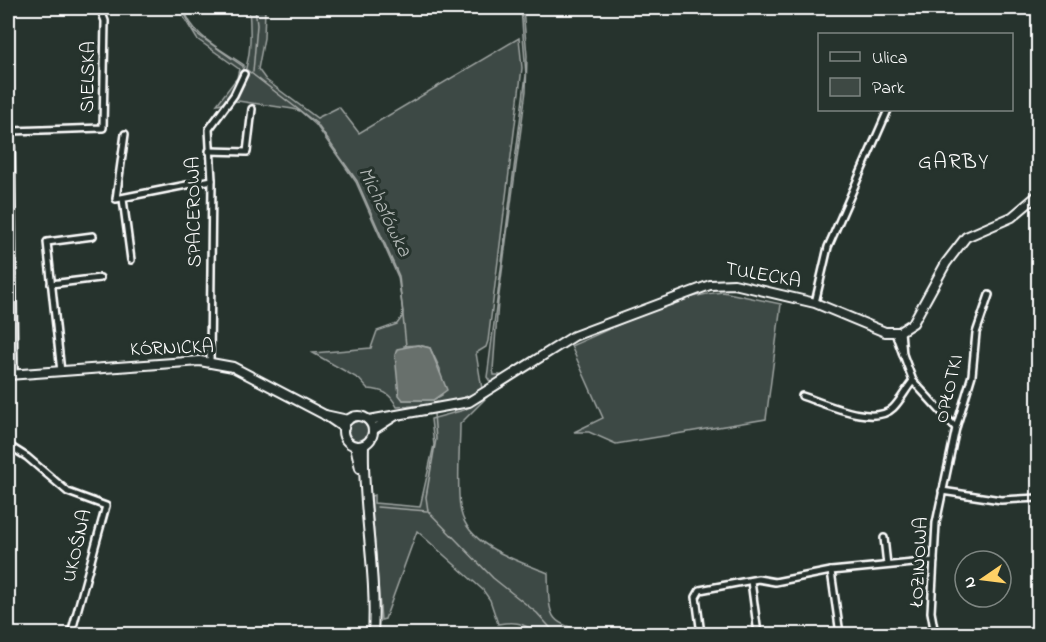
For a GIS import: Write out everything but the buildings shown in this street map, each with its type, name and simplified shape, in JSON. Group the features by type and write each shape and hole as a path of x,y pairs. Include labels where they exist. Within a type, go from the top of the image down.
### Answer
{"street":[{"name":"SIELSKA","path":"11,131 104,128 105,21 100,8"},
{"path":"8,59 11,131 11,375"},
{"name":"SPACEROWA","path":"210,361 212,180 208,129 234,95 244,74"},
{"path":"209,151 247,152 252,110"},
{"path":"815,303 828,247 888,111"},
{"path":"125,134 116,199 212,180"},
{"path":"956,428 926,398 914,381 903,357 898,332 913,323 946,263 966,237 1012,217 1038,195"},
{"path":"123,199 131,260"},
{"path":"61,372 47,242 93,236"},
{"path":"51,284 100,278"},
{"name":"TULECKA","path":"396,415 441,409 469,402 550,349 590,328 705,286 734,284 815,303 881,330 898,332"},
{"name":"OPŁOTKI","path":"942,491 956,428 972,375 976,333 988,295"},
{"name":"KÓRNICKA","path":"11,375 210,361 233,367 326,415 344,428"},
{"path":"802,396 858,415 881,415 894,408 914,381"},
{"name":"KÓRNICKA","path":"326,415 348,420"},
{"path":"373,634 373,599 362,475 355,446 345,437 344,428 348,420 359,416 369,420 396,415"},
{"path":"373,430 396,415"},
{"path":"355,446 364,445 371,439 373,430 369,420"},
{"name":"UKOŚNA","path":"8,445 27,457 68,492 106,506 71,634"},
{"path":"362,475 364,445"},
{"path":"942,491 1001,500 1038,498"},
{"name":"ŁOZINOWA","path":"935,634 931,612 936,523 942,491"},
{"path":"884,538 887,565"},
{"path":"701,634 696,597 700,590 751,581 775,582 831,571 934,561"},
{"path":"831,571 840,634"},
{"path":"751,581 758,634"}],"green space":[{"path":"178,8 184,8 193,26 208,41 244,65 238,84 227,102 217,104 237,78 239,69 197,39"},
{"path":"249,8 265,8 264,38 258,69 266,80 317,118 339,107 359,133 519,38 522,68 488,341 486,347 476,353 482,389 451,401 397,407 386,393 368,389 359,379 313,353 371,348 377,331 397,324 402,317 398,277 356,182 316,125 300,111 293,109 238,101 230,102 242,80 249,57","holes":["418,345 430,348 440,369 442,395 433,400 403,400 404,346"]},
{"path":"521,8 523,8 527,56 526,91 498,302 493,370 494,375 500,375 500,377 491,383 487,377 526,75"},
{"path":"723,292 781,304 766,419 616,444 589,432 574,432 603,418 571,346 626,321 684,299"},
{"path":"488,396 460,424 459,493 461,512 466,524 484,544 510,558 548,573 551,612 561,624 600,634 549,635 518,623 498,624 490,600 483,590 417,531 385,619 381,620 371,496 374,495 374,503 420,507 434,445 431,419 464,410"},
{"path":"358,421 365,424 368,431 365,438 358,441 351,438 348,431 351,424"}],"shaded area":[{"path":"418,345 430,348 447,390 433,400 403,400 399,395 395,355 397,349"}],"waterway":[{"name":"Michałówka","path":"182,8 194,32 244,67"},
{"path":"253,72 257,25 255,8"},
{"name":"Michałówka","path":"247,70 316,123 357,181 399,276 406,346"},
{"name":"Michałówka","path":"434,414 436,439 426,497 428,511 493,578 537,613 556,634"},
{"path":"377,507 427,511"}],"district":[{"name":"GARBY","path":"954,163"}]}
